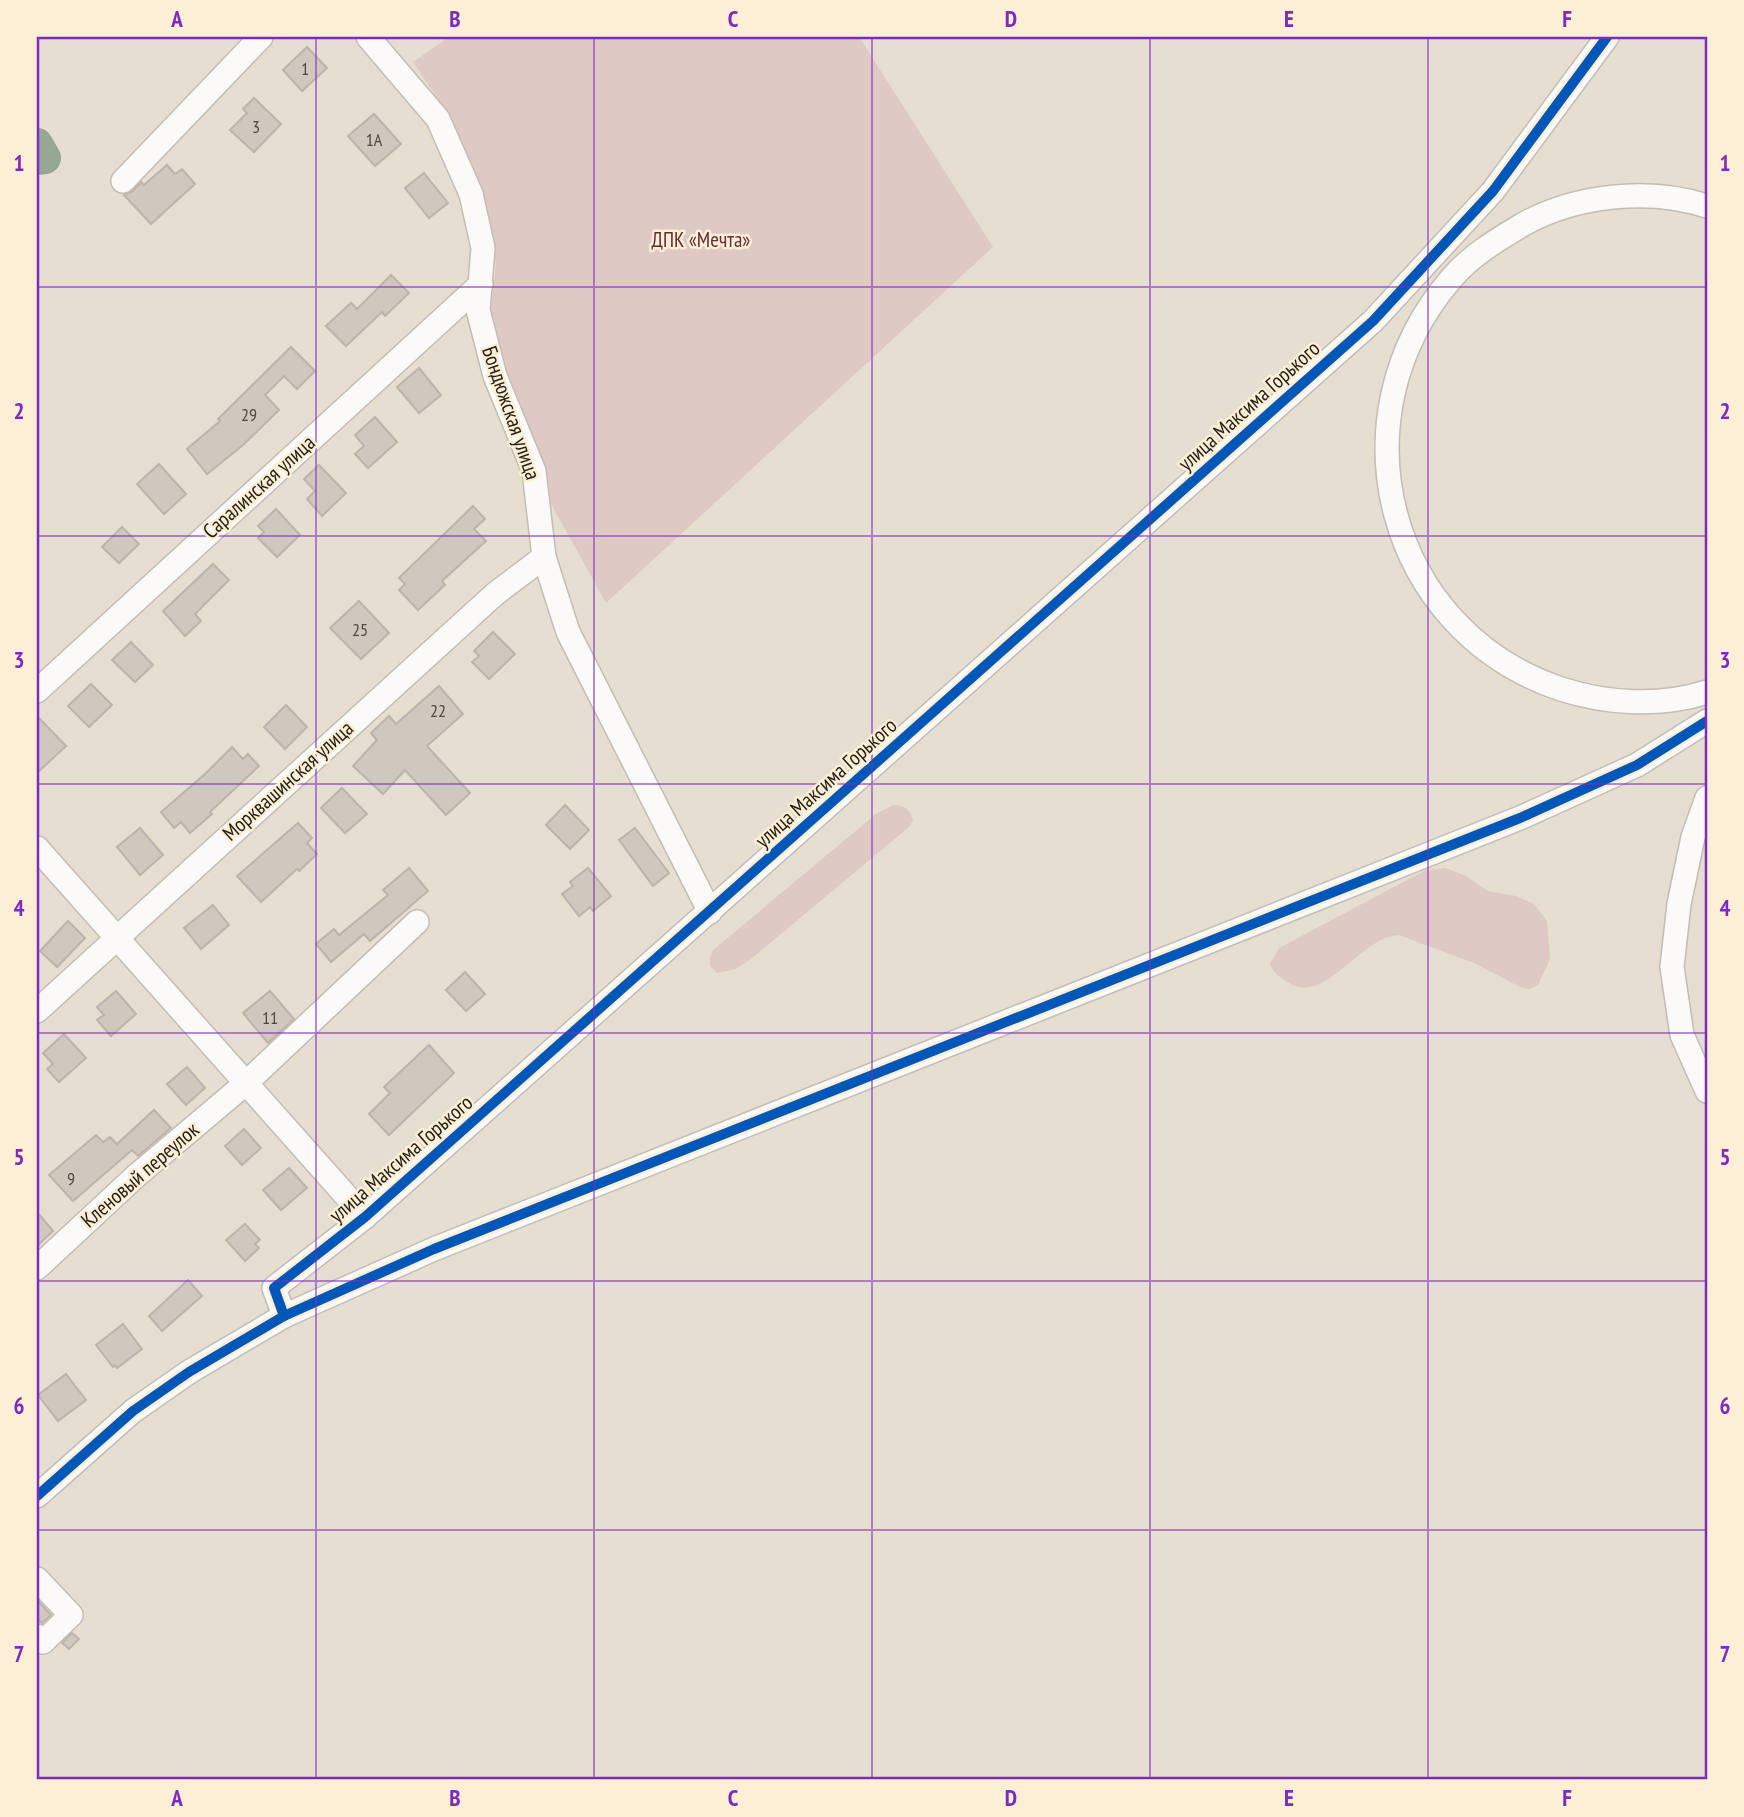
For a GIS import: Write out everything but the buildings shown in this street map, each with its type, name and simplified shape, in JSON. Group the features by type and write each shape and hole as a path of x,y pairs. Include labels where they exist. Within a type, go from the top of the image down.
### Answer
{"street":[{"path":"123,181 261,37"},
{"name":"Бондюжская улица","path":"368,37 438,119 471,194 483,248 478,310 495,376 534,471 544,557 568,632 710,912"},
{"name":"улица Максима Горького","path":"284,1316 274,1288 365,1217 1373,321 1493,191 1606,37"},
{"path":"1707,206 1641,196 1588,201 1537,217 1491,243 1451,278 1420,321 1398,369 1387,421 1387,474 1398,526 1419,574 1450,618 1489,653 1535,680 1585,697 1638,703 1691,697 1707,692"},
{"name":"Саралинская улица","path":"37,691 481,284"},
{"name":"Морквашинская улица","path":"37,1011 485,603 544,557"},
{"path":"37,1496 134,1411 189,1372 284,1316 434,1249 1520,818 1637,765 1707,721"},
{"path":"1707,798 1693,837 1679,904 1672,967 1682,1035 1707,1091"},
{"path":"37,848 365,1217"},
{"name":"Кленовый переулок","path":"37,1268 136,1177 245,1084 417,922"},
{"path":"37,1579 71,1615 43,1642 37,1636"}],"green space":[{"name":"ДПК «Мечта»","path":"449,37 859,37 993,247 606,603 544,491 509,389 491,311 496,265 478,180 446,111 413,62"},
{"path":"893,805 908,810 913,820 909,827 751,959 736,969 717,973 710,966 713,950 876,814"},
{"path":"1445,868 1464,875 1488,891 1516,896 1534,904 1547,921 1550,959 1538,985 1530,989 1522,988 1474,963 1399,935 1385,938 1371,946 1330,978 1303,988 1278,975 1270,964 1279,948 1426,870"}],"waterway":[{"path":"37,144 45,158 37,159"}],"cycle path":[{"path":"284,1316 274,1288 365,1217 1373,321 1493,191 1607,37"},
{"path":"37,1496 133,1411 189,1372 284,1316 434,1249 1520,818 1637,765 1707,721"}]}
